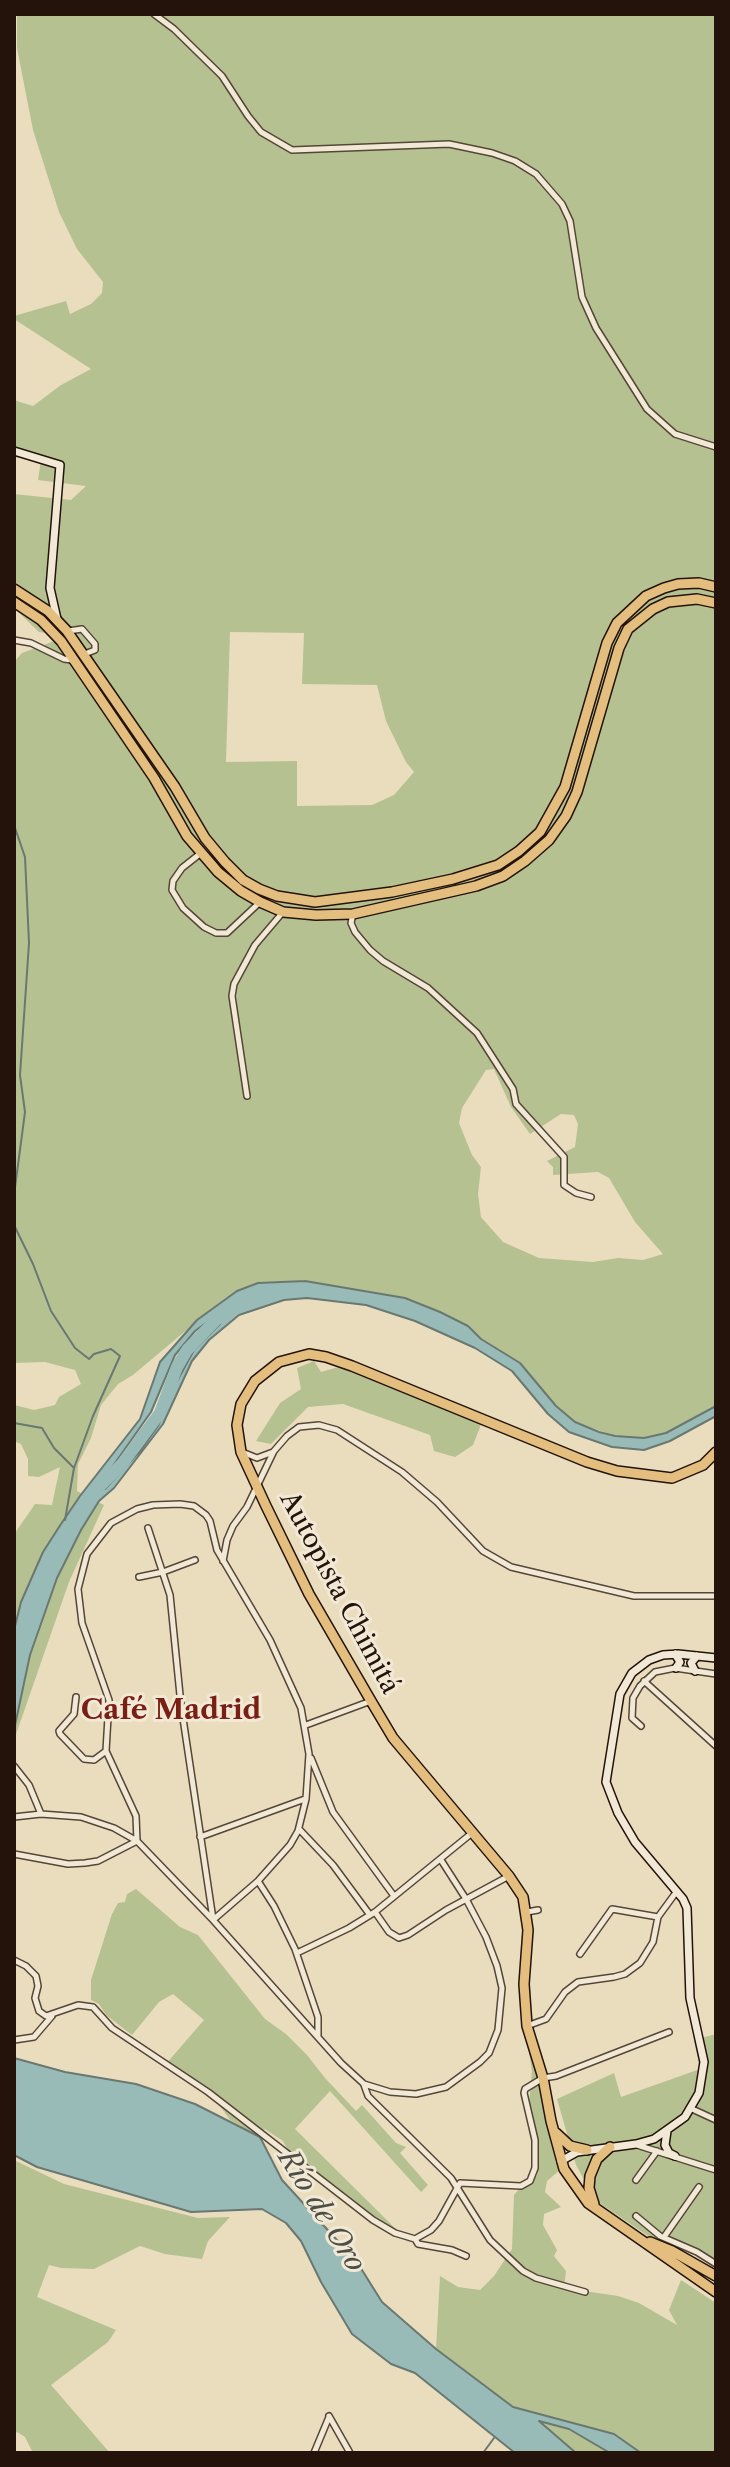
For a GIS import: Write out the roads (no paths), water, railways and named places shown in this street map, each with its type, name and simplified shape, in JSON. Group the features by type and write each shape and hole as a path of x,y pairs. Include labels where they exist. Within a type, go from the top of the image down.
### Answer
{"highway":[{"path":"14,602 41,620 78,657 175,787 205,838 235,873 259,889 277,896 315,902 392,892 476,873 498,865 519,851 540,832 565,787 604,652 617,623 646,596 664,588 699,583 716,587"},
{"path":"14,589 37,602 67,631 78,657 180,825 229,882 260,902 283,912 353,914 476,886 503,876 525,861 549,840 566,816 577,792 619,648 628,629 640,618 668,602 697,599 716,603"},
{"name":"Autopista Chimitá","path":"716,1452 703,1465 672,1478 617,1471 587,1462 352,1366 309,1354 279,1362 255,1381 238,1413 237,1425 241,1452 309,1594 393,1738 509,1876 523,1897 528,1930 524,2005 527,2026 543,2078 561,2161 578,2191 598,2211 716,2292"},
{"path":"551,2121 565,2143 587,2150"},
{"path":"598,2211 590,2194 590,2176 597,2159 610,2147"},
{"name":"Autopista Chimitá","path":"643,2240 672,2251 716,2276"}],"street":[{"path":"154,14 222,76 261,132 292,150 449,144 492,153 515,161 536,174 562,204 570,221 582,297 596,328 647,409 675,434 716,447"},
{"path":"14,451 60,465 50,588 57,619"},
{"path":"37,602 46,597 50,588"},
{"path":"14,640 31,643 64,659 95,650 95,644 82,629 67,631"},
{"path":"201,853 176,874 172,890 183,908 204,927 216,933 227,933 260,902"},
{"path":"247,1096 232,996 234,984 255,945 283,912"},
{"path":"353,914 351,923 355,932 370,950 428,988 477,1033 513,1089 516,1104 564,1157 564,1185 576,1193 591,1197"},
{"path":"223,1562 227,1540 274,1451 299,1427 319,1425 337,1430 409,1477 483,1551 511,1567 634,1596 716,1596"},
{"path":"241,1452 257,1458 274,1451"},
{"path":"137,1841 136,1816 106,1751 109,1700 82,1623 79,1580 92,1544 123,1515 153,1505 194,1506 206,1515 223,1562 270,1640 306,1725 309,1754 306,1799 299,1828 290,1845 258,1881 213,1920"},
{"path":"247,1507 266,1506"},
{"path":"148,1528 170,1596 181,1705 213,1920"},
{"path":"139,1577 195,1560"},
{"path":"675,1654 680,1659 676,1668"},
{"path":"561,2161 587,2150 654,2139 685,2117 699,2093 704,2062 690,1998 687,1908 677,1891 635,1842 618,1813 606,1782 624,1683 637,1668 649,1660 675,1654 716,1658"},
{"path":"695,1671 691,1663 697,1656"},
{"path":"641,1726 631,1715 634,1694 655,1672 676,1668 716,1674"},
{"path":"644,1681 715,1742"},
{"path":"76,1697 74,1714 59,1731 60,1734 84,1759 94,1760 106,1751"},
{"path":"306,1725 371,1701"},
{"path":"309,1754 333,1812 394,1896"},
{"path":"14,1766 29,1785 41,1814"},
{"path":"200,1837 306,1799"},
{"path":"14,1817 41,1814 81,1817 114,1828 137,1841 213,1920 341,2063 364,2084 390,2092 416,2094 446,2087 489,2053 498,2030 502,1988 486,1937 441,1860"},
{"path":"299,1828 389,1932 399,1938 509,1876"},
{"path":"297,1953 349,1928 372,1913 472,1833"},
{"path":"14,1854 68,1864 85,1863 98,1861 137,1841"},
{"path":"258,1881 297,1953 318,2017 318,2036"},
{"path":"527,2026 546,2019 565,1992 578,1982 625,1974 640,1963 653,1942 658,1917 677,1891"},
{"path":"580,1954 612,1909 658,1917"},
{"path":"527,1912 538,1910"},
{"path":"14,1960 36,1976 38,1986 35,1998 39,2011 46,2016 78,2005 93,2007 112,2028 208,2092 373,2220 395,2233 415,2239 418,2244 452,2250 466,2256"},
{"path":"14,2040 34,2037 53,2015"},
{"path":"415,2239 439,2221 460,2183 521,2186 530,2181 535,2168 535,2140 525,2089 543,2078 556,2076 669,2032"},
{"path":"364,2084 368,2096 451,2178 490,2240 523,2271 536,2278 585,2292"},
{"path":"690,2108 716,2120"},
{"path":"668,2130 665,2145 669,2153 675,2156"},
{"path":"636,2144 716,2170"},
{"path":"636,2180 657,2151"},
{"path":"664,2237 699,2187"},
{"path":"636,2216 651,2230 716,2264"},
{"path":"314,2453 329,2416 350,2453"}],"water":[{"path":"305,1281 405,1298 440,1312 468,1326 481,1339 520,1363 556,1406 575,1422 599,1432 644,1438 666,1433 716,1406 716,1416 670,1441 644,1450 612,1447 569,1432 548,1414 512,1371 475,1348 415,1321 366,1305 307,1298 284,1300 239,1315 209,1340 192,1361 163,1424 114,1488 99,1501 81,1530 57,1578 30,1655 14,1730 14,1630 21,1602 43,1552 80,1496 140,1419 160,1362 197,1320 237,1291 258,1283","holes":["258,1297 229,1315 194,1350 158,1426 105,1489 103,1480 151,1412 175,1355 195,1331 217,1315"]},
{"path":"14,2058 65,2072 136,2084 195,2104 260,2137 282,2180 357,2262 382,2302 436,2349 513,2407 614,2434 641,2453 610,2453 569,2429 539,2421 576,2453 515,2453 415,2373 391,2364 352,2334 301,2241 286,2223 262,2209 191,2212 37,2167 14,2155"}],"waterway":[{"path":"14,825 25,857 29,943 20,1075 25,1112 14,1195"},
{"path":"14,1225 51,1311 75,1348 89,1359 94,1354 111,1349 120,1356 74,1468 65,1520"},
{"path":"95,1491 122,1464 160,1413 177,1367 187,1350 216,1320 258,1296 270,1293"},
{"path":"14,1423 42,1428 54,1448 73,1467"},
{"path":"483,2453 494,2438"}],"district":[{"name":"Café Madrid","path":"171,1711"}],"water label":[{"name":"Río de Oro","path":"321,2211"}]}
